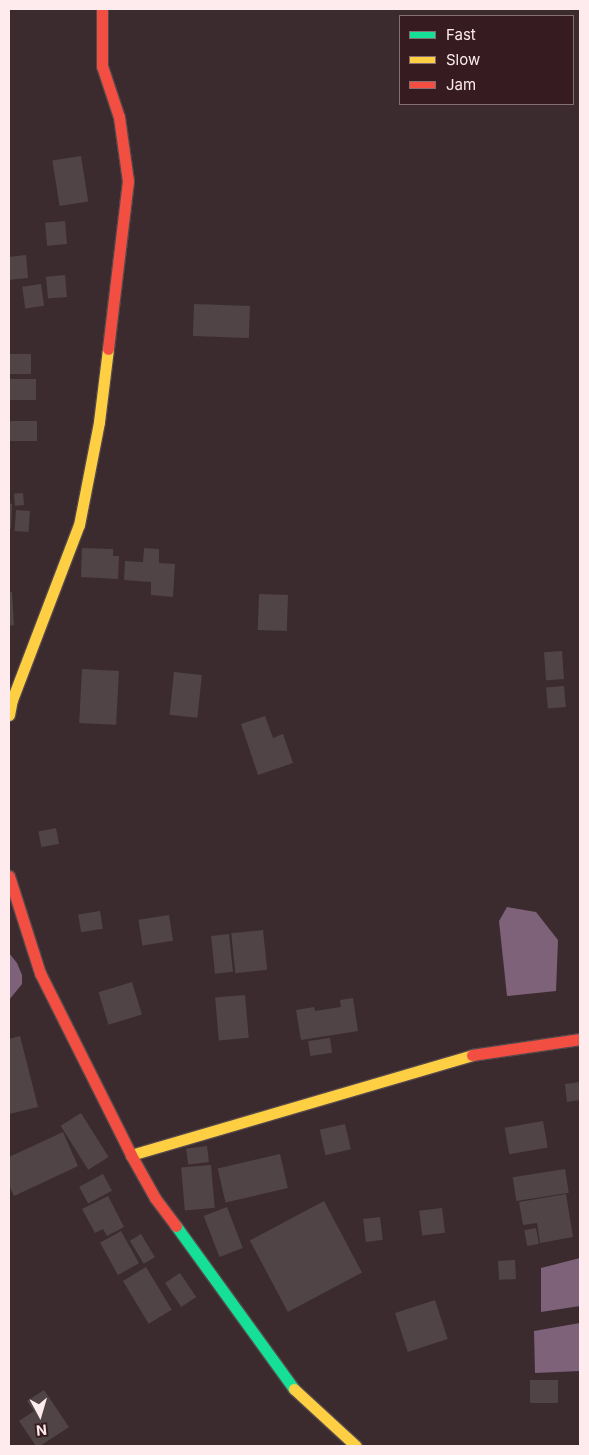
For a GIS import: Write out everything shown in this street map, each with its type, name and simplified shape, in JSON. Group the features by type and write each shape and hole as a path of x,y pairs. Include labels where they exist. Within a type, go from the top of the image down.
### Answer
{"street":[{"path":"9,715 12,700 60,582 79,525 99,422 128,182 119,117 102,66 102,9"},
{"path":"9,876 40,973 155,1198 294,1390 356,1446"},
{"path":"131,1154 463,1056 580,1039"}],"shaded area":[{"path":"507,907 536,912 558,940 556,991 507,996 499,921"},
{"path":"9,953 17,963 22,975 22,984 9,1000"},
{"path":"580,1258 580,1306 541,1312 541,1268"},
{"path":"580,1323 580,1371 535,1373 534,1331"}],"building":[{"path":"81,156 88,201 60,206 52,161"},
{"path":"65,221 67,244 47,246 45,223"},
{"path":"26,255 28,278 9,280 9,257"},
{"path":"65,275 67,297 48,299 46,277"},
{"path":"41,284 44,306 25,308 22,287"},
{"path":"194,304 250,306 249,338 193,336"},
{"path":"9,354 31,354 31,374 9,374"},
{"path":"9,379 36,379 36,400 9,400"},
{"path":"9,421 37,421 37,441 9,441"},
{"path":"23,493 24,505 15,506 14,494"},
{"path":"9,503 12,504 11,529 9,528"},
{"path":"16,510 30,511 29,532 15,531"},
{"path":"82,548 113,549 113,556 119,556 118,579 81,577"},
{"path":"144,548 159,549 159,563 175,564 173,597 151,595 151,582 124,580 125,561 143,562"},
{"path":"9,592 12,592 14,625 9,626"},
{"path":"259,594 288,595 287,631 258,630"},
{"path":"562,651 564,679 546,680 544,652"},
{"path":"82,669 119,671 116,725 79,723"},
{"path":"174,672 202,675 197,718 170,715"},
{"path":"564,686 566,707 548,708 546,688"},
{"path":"265,716 273,738 283,734 293,763 258,775 241,724"},
{"path":"56,828 59,844 41,847 38,831"},
{"path":"100,911 103,929 81,932 78,914"},
{"path":"169,915 173,941 142,946 138,920"},
{"path":"263,930 267,970 235,973 231,933"},
{"path":"229,934 233,972 215,974 211,936"},
{"path":"132,982 142,1015 108,1025 99,992"},
{"path":"245,995 249,1038 219,1040 215,998"},
{"path":"353,998 358,1031 301,1040 296,1010 314,1007 315,1011 341,1007 340,1000"},
{"path":"20,1036 38,1107 9,1114 9,1039"},
{"path":"330,1038 332,1053 310,1056 308,1041"},
{"path":"580,1082 580,1100 567,1102 565,1084"},
{"path":"81,1113 109,1157 88,1170 61,1126"},
{"path":"543,1121 548,1148 509,1154 505,1128"},
{"path":"345,1124 351,1149 326,1155 320,1130"},
{"path":"63,1132 78,1166 14,1196 9,1185 9,1157"},
{"path":"207,1146 209,1162 188,1164 186,1149"},
{"path":"280,1154 288,1188 226,1202 218,1168"},
{"path":"211,1165 215,1208 185,1210 181,1168"},
{"path":"565,1169 569,1193 516,1201 513,1177"},
{"path":"103,1174 112,1191 88,1203 79,1187"},
{"path":"566,1194 573,1237 540,1243 537,1223 523,1225 519,1202"},
{"path":"108,1196 124,1227 107,1236 103,1229 95,1233 82,1209"},
{"path":"324,1201 362,1273 288,1312 250,1240"},
{"path":"227,1207 243,1248 219,1257 204,1216"},
{"path":"442,1208 445,1233 422,1236 419,1211"},
{"path":"380,1217 383,1240 366,1242 363,1219"},
{"path":"536,1228 539,1244 527,1246 524,1230"},
{"path":"121,1231 139,1263 118,1275 100,1243"},
{"path":"141,1234 155,1257 144,1264 130,1241"},
{"path":"515,1260 516,1279 499,1280 498,1261"},
{"path":"146,1267 172,1310 149,1324 123,1281"},
{"path":"180,1273 196,1297 181,1307 165,1283"},
{"path":"435,1300 448,1339 408,1352 395,1313"},
{"path":"530,1380 558,1380 558,1403 530,1403"},
{"path":"44,1390 69,1427 40,1446 36,1446 19,1421 34,1411 27,1401"}],"traffic: fast":[{"path":"176,1226 294,1389"}],"traffic: slow":[{"path":"9,715 12,700 79,525 99,422 108,349"},
{"path":"131,1155 472,1055"},
{"path":"294,1389 356,1446"}],"traffic: jam":[{"path":"102,9 102,66 119,117 128,181 108,349"},
{"path":"9,876 40,973 131,1155 155,1198 176,1226"},
{"path":"472,1055 580,1039"}]}
